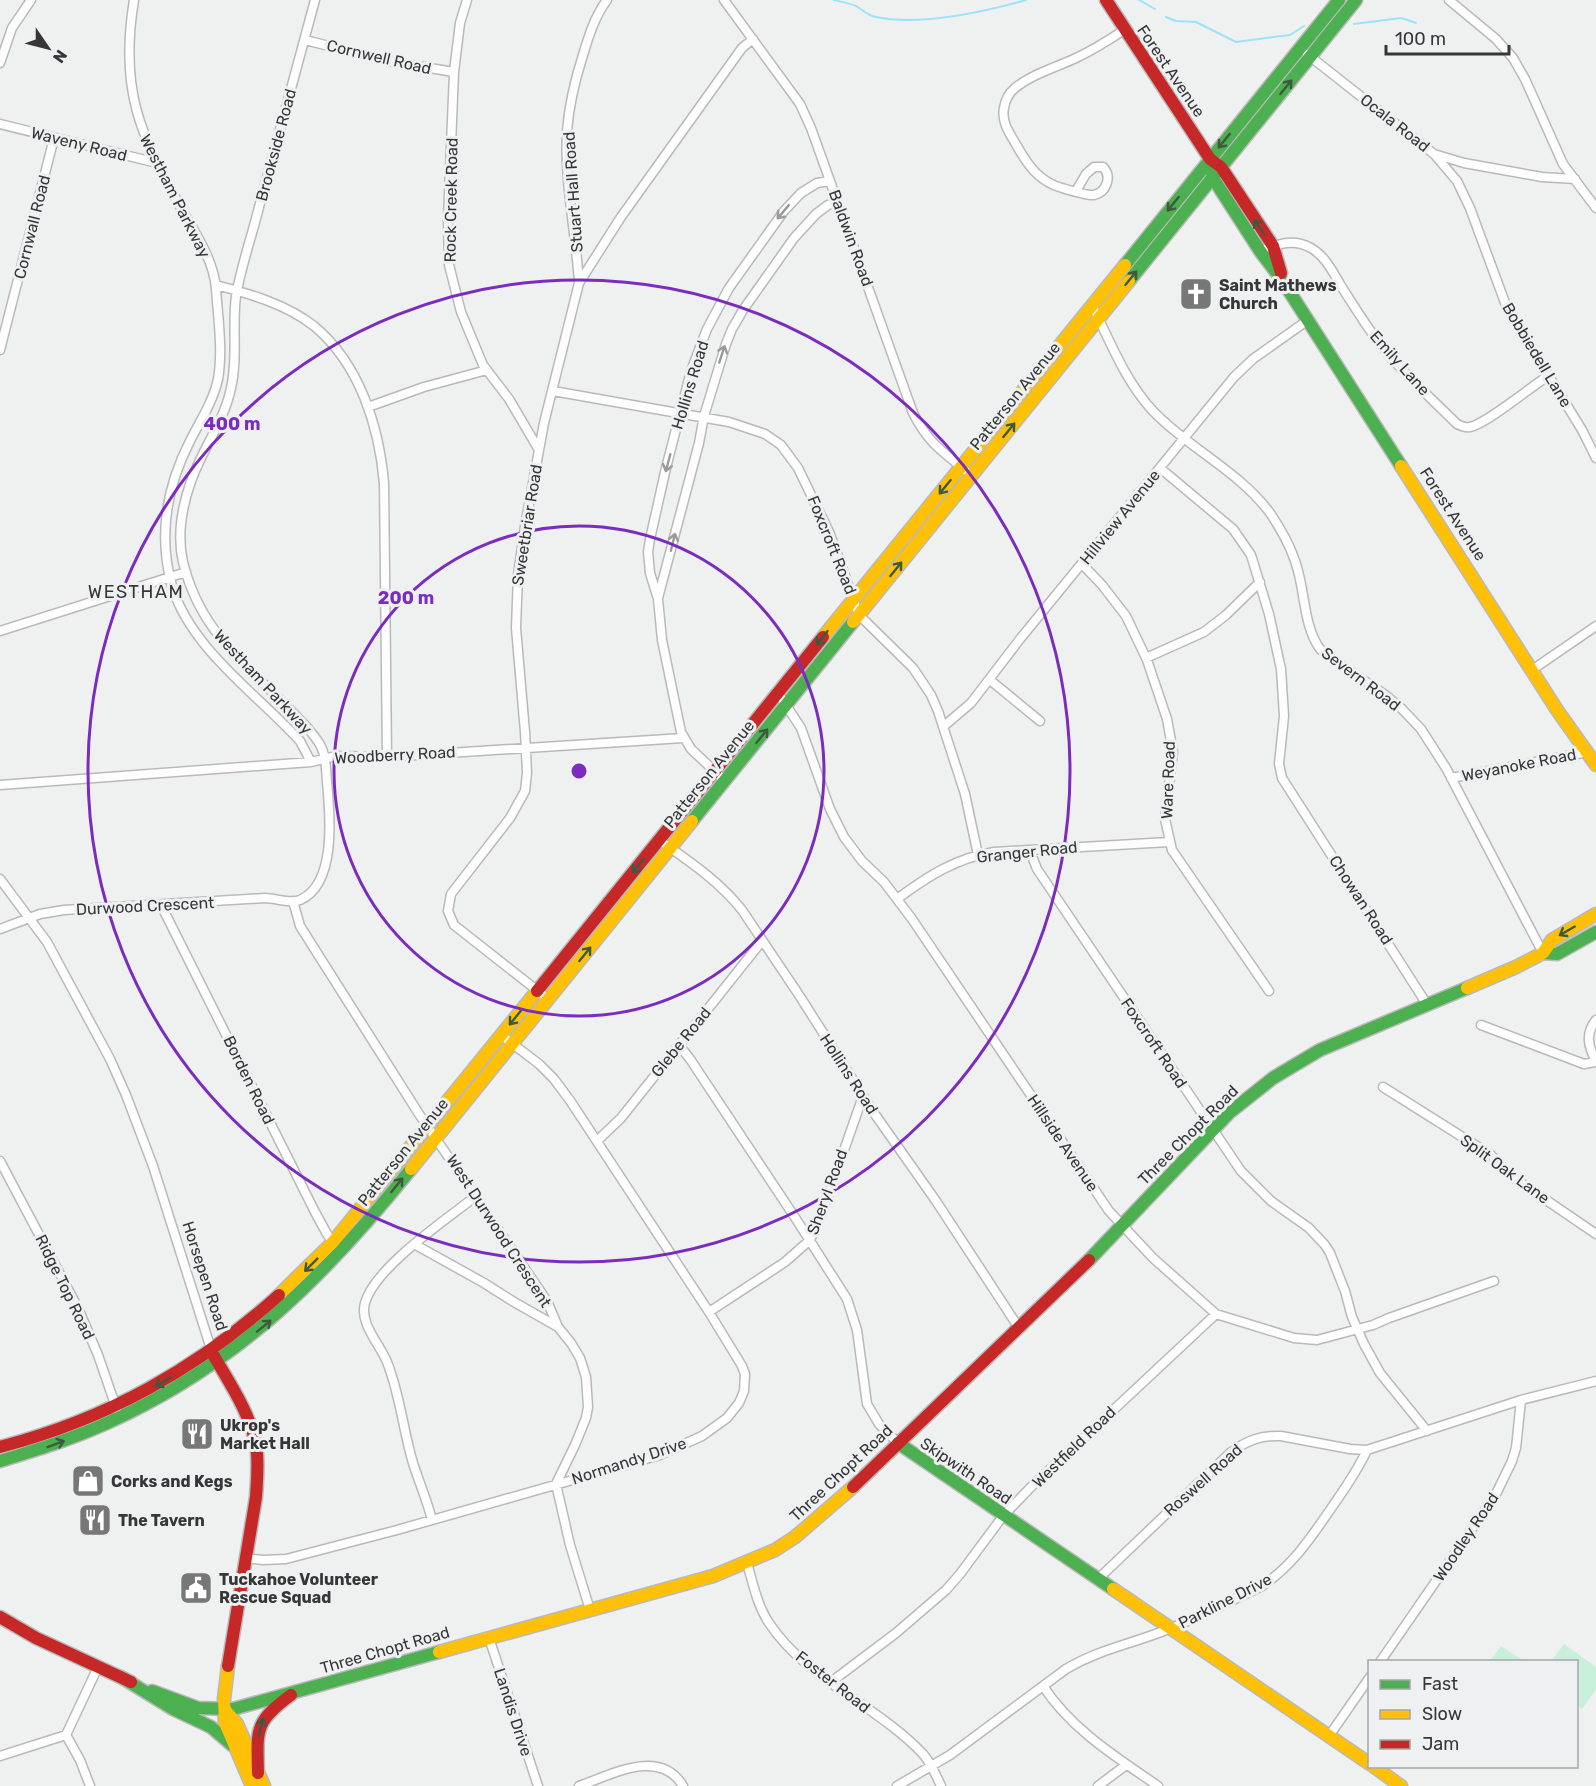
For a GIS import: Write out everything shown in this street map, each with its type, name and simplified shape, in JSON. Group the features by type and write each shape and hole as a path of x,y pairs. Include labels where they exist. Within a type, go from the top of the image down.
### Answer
{"main road":[{"name":"Forest Avenue","path":"1106,0 1210,159 1221,167 1273,246 1282,280"},
{"name":"Patterson Avenue","path":"0,1447 118,1412 211,1349 280,1294 333,1242 1338,0"},
{"name":"Patterson Avenue","path":"0,1461 64,1441 118,1412 182,1384 275,1317 342,1252 1356,0"},
{"name":"Forest Avenue","path":"1210,159 1212,178 1282,280 1557,710 1596,765"},
{"name":"Three Chopt Road","path":"0,1617 28,1634 98,1667 195,1708 208,1711 225,1710 291,1695 713,1576 747,1563 775,1550 834,1505 1122,1227 1212,1130 1251,1094 1297,1063 1337,1042 1516,967 1543,953 1552,940 1596,914"},
{"name":"Three Chopt Road","path":"1543,953 1557,954 1596,932"},
{"name":"Horsepen Road","path":"211,1349 248,1417 256,1445 257,1484 225,1682 225,1723 252,1786"},
{"name":"Skipwith Road","path":"898,1443 1368,1763"},
{"path":"121,1677 173,1709 211,1727 235,1748"},
{"path":"258,1773 260,1722 270,1709 291,1695"},
{"path":"225,1710 237,1724 264,1786"},
{"path":"1374,1768 1401,1786"}],"street":[{"path":"0,63 12,28 31,0"},
{"name":"Westham Parkway","path":"134,0 129,53 130,82 135,109 143,135 202,246 216,285 220,354 217,380 212,398 178,468 171,488 165,550 170,577 183,611 201,639 300,741 311,762"},
{"name":"Brookside Road","path":"238,290 315,0"},
{"name":"Rock Creek Road","path":"467,0 460,23 454,72 448,219 449,265 461,312 487,370 509,399 539,450"},
{"name":"Stuart Hall Road","path":"579,283 567,132 570,102 590,33 607,0"},
{"name":"Baldwin Road","path":"724,0 803,110 913,413 932,444 972,476"},
{"path":"1449,0 1496,39 1513,58 1525,79 1556,150 1596,208"},
{"path":"1076,191 1051,184 1036,174 1028,165 1006,127 1003,116 1004,106 1011,92 1025,81 1079,57 1124,30"},
{"name":"Sweetbriar Road","path":"548,999 454,925 448,911 451,894 519,803 525,791 526,747 516,603 525,525 539,450 579,283 598,250 690,119 742,48 753,39"},
{"name":"Cornwell Road","path":"305,40 403,64 454,72"},
{"name":"Ocala Road","path":"1299,49 1434,154 1464,164 1542,177 1575,179"},
{"name":"Waveny Road","path":"0,124 157,163"},
{"name":"Cornwall Road","path":"0,350 54,138"},
{"name":"Bobbiedell Lane","path":"1434,154 1457,181 1470,208 1507,308 1582,430 1596,458"},
{"name":"Hollins Road","path":"725,781 691,749 683,738 662,640 658,599 650,573 649,545 666,468 697,354 707,329 729,288 789,205 812,186 830,181"},
{"name":"Hollins Road","path":"658,599 697,453 704,416 726,344 743,310 806,224 828,205 837,202"},
{"name":"Emily Lane","path":"1260,251 1284,242 1308,246 1317,252 1332,270 1375,339 1456,424 1470,428 1548,376"},
{"path":"216,285 238,290 291,312 313,326 327,338 348,366 368,407 379,444 384,483 387,757"},
{"name":"Westham Parkway","path":"238,290 234,321 231,389 219,423 193,474 183,512 182,549 192,592 208,622 233,652 305,725 321,745 325,759 330,811 329,852 315,887 300,900 292,902"},
{"name":"Severn Road","path":"1092,305 1129,380 1155,412 1259,501 1282,532 1295,559 1313,635 1320,649 1384,694 1406,713 1432,744 1543,953"},
{"name":"Hillview Avenue","path":"944,726 971,703 1240,371 1308,320"},
{"path":"368,407 424,387 487,370"},
{"name":"Foxcroft Road","path":"553,391 704,416 747,427 765,434 782,445 798,468 820,513 859,615 913,668 931,695 944,726 965,794 978,855"},
{"name":"Chowan Road","path":"1160,468 1233,529 1251,555 1275,638 1283,687 1284,716 1280,772 1286,787 1426,1003"},
{"name":"Ware Road","path":"1082,564 1116,601 1126,616 1146,658 1171,736 1172,764 1165,819 1169,842 1182,867 1269,991"},
{"path":"0,632 186,572"},
{"path":"1146,658 1204,632 1226,615 1260,582"},
{"path":"1533,670 1596,626"},
{"path":"990,680 1040,721"},
{"name":"Hillside Avenue","path":"778,693 801,728 835,822 856,853 897,899 1109,1211 1122,1227 1186,1289 1216,1314 1268,1331 1317,1340 1358,1330 1494,1281"},
{"name":"Woodberry Road","path":"0,785 311,762 336,756 387,757 683,738"},
{"name":"Weyanoke Road","path":"1451,778 1588,752"},
{"name":"Hollins Road","path":"659,840 727,892 742,910 863,1096 936,1200 1019,1328"},
{"name":"Granger Road","path":"897,899 936,871 978,855 1169,842"},
{"name":"Foxcroft Road","path":"1030,850 1037,869 1241,1171 1255,1187 1309,1228 1325,1245 1358,1330 1380,1373 1426,1431"},
{"name":"Horsepen Road","path":"0,879 47,942 110,1059 153,1166 211,1349"},
{"name":"Durwood Crescent","path":"0,929 29,917 64,910 265,898 292,902"},
{"path":"292,902 300,926 436,1137"},
{"name":"Borden Road","path":"162,905 327,1234 342,1252"},
{"name":"Glebe Road","path":"597,1142 621,1118 762,941"},
{"path":"1481,1025 1584,1064 1596,1062 1588,1039 1591,1027 1596,1020"},
{"name":"Normandy Drive","path":"245,1558 286,1559 660,1455 702,1436 727,1418 742,1398 745,1374 742,1366 597,1142 554,1079 501,1035"},
{"name":"Skipwith Road","path":"678,1045 690,1059 847,1299 860,1346 867,1404 879,1424 898,1443"},
{"name":"Split Oak Lane","path":"1383,1087 1491,1155 1512,1176 1596,1234"},
{"name":"Sheryl Road","path":"709,1312 785,1262 810,1240 822,1213 863,1096"},
{"name":"West Durwood Crescent","path":"436,1137 547,1301 558,1327 579,1358 586,1377 588,1400 586,1418 556,1484"},
{"name":"Ridge Top Road","path":"0,1161 78,1308 118,1412"},
{"path":"432,1520 420,1479 413,1464 388,1365 368,1326 364,1309 365,1302 381,1276 414,1244 476,1196"},
{"name":"West Durwood Crescent","path":"414,1244 558,1327"},
{"name":"Westfield Road","path":"831,1682 896,1633 946,1590 1003,1516 1216,1314"},
{"path":"1366,1450 1521,1400 1596,1382"},
{"name":"Woodley Road","path":"1381,1660 1496,1494 1516,1448 1521,1400"},
{"name":"Roswell Road","path":"1097,1580 1230,1453 1251,1439 1269,1435 1281,1436 1366,1450"},
{"name":"Parkline Drive","path":"897,1786 950,1755 1066,1669 1095,1653 1170,1629 1262,1586 1286,1568 1306,1545 1356,1473 1366,1450"},
{"path":"556,1484 570,1545 590,1610"},
{"name":"Foster Road","path":"747,1563 759,1603 769,1624 798,1656 924,1755 941,1786"},
{"name":"Landis Drive","path":"489,1638 538,1786"},
{"path":"0,1756 66,1735 98,1667"},
{"path":"1329,1736 1368,1680"},
{"path":"1042,1686 1074,1724 1126,1765 1158,1786"},
{"path":"66,1735 80,1760 90,1786"},
{"path":"579,1786 648,1765 670,1770 683,1786"},
{"path":"1098,1786 1126,1765"}],"green space":[{"path":"1564,1644 1596,1667 1596,1689 1582,1709 1578,1706 1578,1660 1553,1659"},
{"path":"1501,1646 1522,1660 1491,1660"}],"waterway":[{"path":"834,0 856,6 873,16 912,20 971,13 1026,0"},
{"path":"1139,0 1155,9"},
{"path":"1166,17 1176,21 1196,22 1236,42 1290,35 1304,26"},
{"path":"1354,24 1401,18 1416,23"}],"traffic: fast":[{"path":"1125,265 1339,0"},
{"path":"1129,281 1356,0"},
{"path":"1210,159 1213,178 1260,251 1282,280 1401,466"},
{"path":"692,821 853,622"},
{"path":"1543,953 1557,954 1596,932"},
{"path":"1089,1260 1229,1113 1273,1078 1320,1050 1467,988"},
{"path":"0,1461 107,1423 153,1400 237,1346 311,1281 345,1246 411,1169"},
{"path":"898,1443 1113,1589"},
{"path":"152,1691 198,1708 233,1709 439,1652"},
{"path":"121,1677 173,1709 211,1727 232,1745"}],"traffic: slow":[{"path":"823,637 1125,265"},
{"path":"853,622 1129,281"},
{"path":"1401,466 1557,710 1596,765"},
{"path":"411,1169 692,821"},
{"path":"1467,988 1543,953 1552,940 1596,914"},
{"path":"279,1295 333,1242 537,991"},
{"path":"439,1652 713,1576 775,1550 795,1537 853,1487"},
{"path":"1113,1589 1368,1763"},
{"path":"228,1666 224,1699 225,1723 252,1786"},
{"path":"225,1710 237,1724 264,1786"},
{"path":"1376,1768 1401,1786"}],"traffic: jam":[{"path":"1106,0 1210,159 1221,167 1273,246 1281,273"},
{"path":"537,991 823,637"},
{"path":"853,1487 1089,1260"},
{"path":"0,1447 77,1422 149,1388 216,1346 279,1295"},
{"path":"214,1356 239,1399 249,1422 256,1445 258,1471 256,1497 228,1666"},
{"path":"0,1617 36,1638 131,1682"},
{"path":"258,1773 260,1728 270,1713 291,1695"}],"place":[{"name":"Saint Mathews Church","path":"1196,294"},
{"name":"Ukrop's Market Hall","path":"197,1434"},
{"name":"Corks and Kegs","path":"88,1481"},
{"name":"The Tavern","path":"95,1520"},
{"name":"Tuckahoe Volunteer Rescue Squad","path":"196,1588"}],"district":[{"name":"WESTHAM","path":"136,592"}]}
